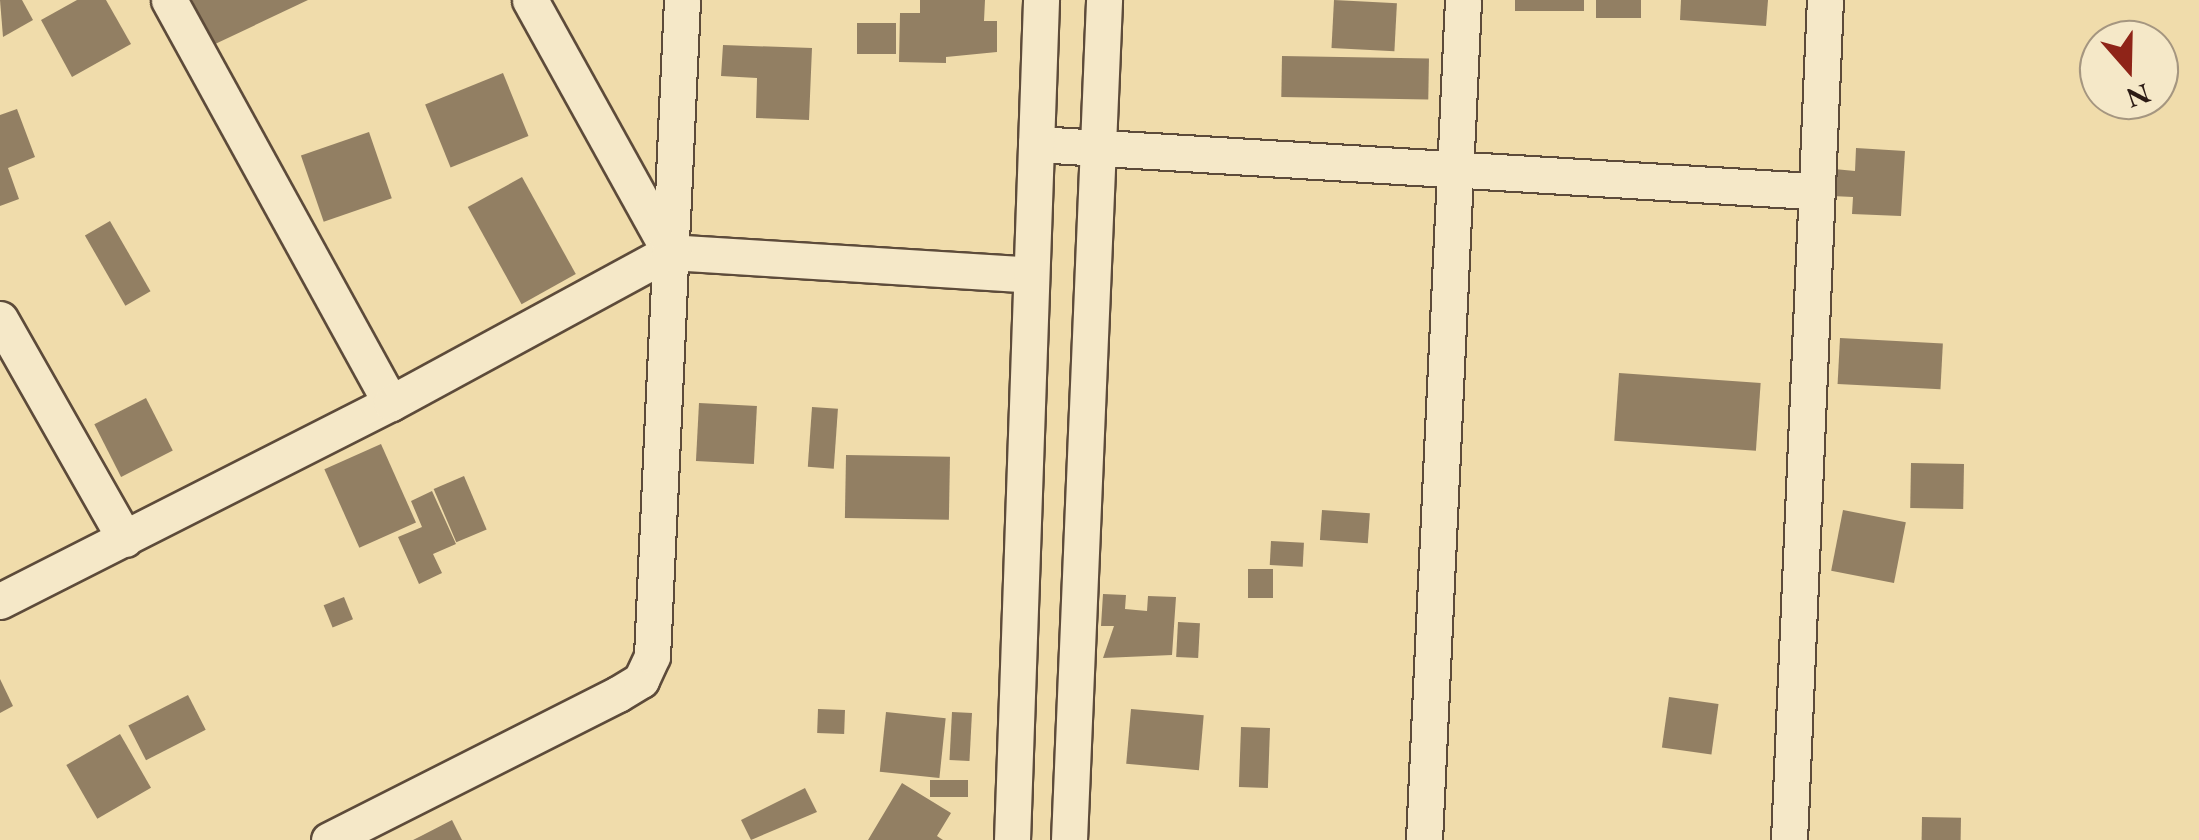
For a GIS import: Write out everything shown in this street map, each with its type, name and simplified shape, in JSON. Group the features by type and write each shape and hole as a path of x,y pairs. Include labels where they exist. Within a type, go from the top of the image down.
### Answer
{"street":[{"path":"169,0 391,403"},
{"path":"530,0 669,252"},
{"path":"329,840 641,680 652,656 682,0"},
{"path":"1012,840 1042,0"},
{"path":"1070,840 1104,0"},
{"path":"1424,840 1463,0"},
{"path":"1788,840 1812,191 1824,0"},
{"path":"1036,144 1096,151 1812,191"},
{"path":"0,601 391,403 669,252 1030,275"},
{"path":"0,319 125,539"}],"building":[{"path":"0,0 22,0 33,20 3,37"},
{"path":"77,0 106,0 131,44 72,77 41,20"},
{"path":"192,0 308,0 213,45"},
{"path":"920,0 985,0 984,21 997,21 997,52 946,57 946,63 899,62 900,13 920,13"},
{"path":"1334,0 1397,3 1394,51 1331,48"},
{"path":"1515,0 1584,0 1584,11 1515,11"},
{"path":"1596,0 1641,0 1641,18 1596,18"},
{"path":"1681,0 1768,0 1766,26 1680,20"},
{"path":"857,23 896,23 896,54 857,54"},
{"path":"723,45 812,48 809,120 756,118 757,78 721,76"},
{"path":"1282,56 1429,59 1428,100 1281,97"},
{"path":"503,73 528,136 451,168 425,104"},
{"path":"17,109 35,157 8,168 19,199 0,206 0,115"},
{"path":"369,132 392,198 324,222 301,155"},
{"path":"1856,148 1905,151 1901,216 1852,214 1853,197 1832,196 1834,169 1855,171"},
{"path":"522,177 576,274 522,304 468,207"},
{"path":"110,221 150,291 125,306 85,236"},
{"path":"1840,338 1943,343 1940,389 1838,384"},
{"path":"1619,373 1761,383 1756,451 1614,441"},
{"path":"146,398 173,451 121,477 94,424"},
{"path":"699,403 757,406 754,464 696,461"},
{"path":"812,407 838,409 834,469 808,467"},
{"path":"381,444 416,523 359,548 324,469"},
{"path":"846,455 950,457 949,520 845,518"},
{"path":"1911,463 1964,464 1963,509 1910,508"},
{"path":"464,476 487,529 456,542 434,489"},
{"path":"432,491 456,544 433,554 442,573 419,584 398,537 422,527 411,501"},
{"path":"1322,510 1370,513 1368,543 1320,540"},
{"path":"1843,510 1906,522 1894,583 1831,571"},
{"path":"1271,541 1304,543 1303,567 1270,565"},
{"path":"1248,569 1273,569 1273,598 1248,598"},
{"path":"1103,594 1126,595 1125,609 1147,611 1148,596 1176,597 1172,655 1103,658 1114,626 1101,626"},
{"path":"344,597 353,619 333,627 324,605"},
{"path":"1178,622 1200,623 1198,658 1176,657"},
{"path":"0,679 13,706 0,713"},
{"path":"188,695 206,730 146,760 128,725"},
{"path":"1669,697 1719,704 1711,754 1662,748"},
{"path":"818,709 845,710 844,734 817,733"},
{"path":"1131,709 1204,715 1199,770 1126,764"},
{"path":"886,712 946,718 939,778 880,772"},
{"path":"952,712 972,713 969,761 949,760"},
{"path":"1241,727 1270,728 1268,788 1239,787"},
{"path":"120,734 151,788 97,819 66,765"},
{"path":"930,780 968,780 968,797 930,797"},
{"path":"902,783 951,813 937,836 943,840 868,840"},
{"path":"805,788 817,812 751,840 741,820"},
{"path":"1922,817 1961,818 1961,840 1922,840"},
{"path":"452,820 462,840 413,840 423,835"}]}
